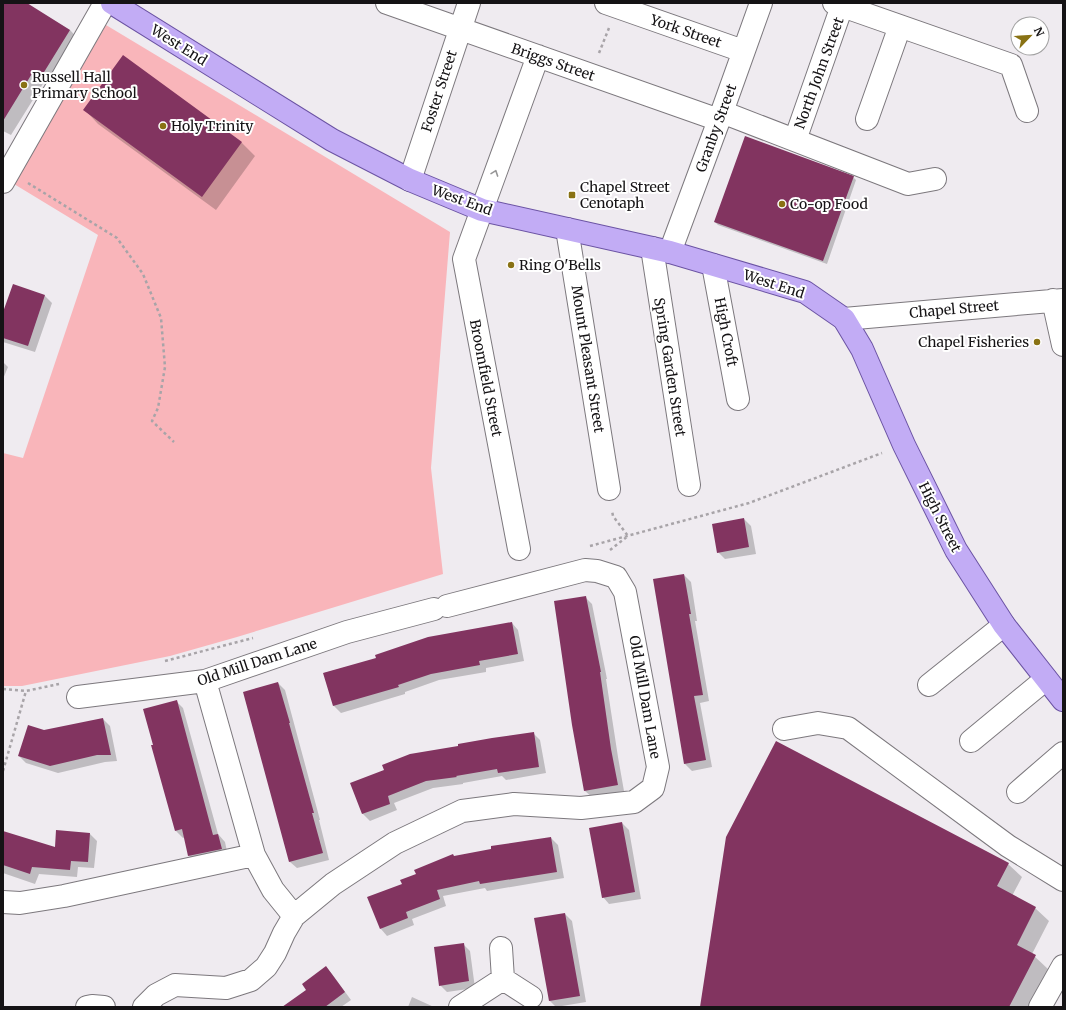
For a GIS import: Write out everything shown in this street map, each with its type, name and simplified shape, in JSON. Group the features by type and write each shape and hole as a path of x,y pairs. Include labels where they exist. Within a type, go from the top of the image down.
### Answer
{"main road":[{"name":"West End","path":"112,3 332,140 410,180 482,210 661,250 804,292 844,319"},
{"name":"High Street","path":"844,319 862,349 901,439 956,550 1004,625 1063,700"}],"street":[{"path":"6,177 105,3"},
{"name":"Briggs Street","path":"387,3 591,75 795,140 908,184 935,179"},
{"name":"Foster Street","path":"410,180 469,3"},
{"name":"Granby Street","path":"661,250 721,116 761,3"},
{"path":"838,4 1011,65 1027,111"},
{"name":"North John Street","path":"795,140 838,4"},
{"name":"York Street","path":"611,5 743,51"},
{"path":"867,119 900,26"},
{"name":"Broomfield Street","path":"519,549 464,258 538,56"},
{"name":"Mount Pleasant Street","path":"567,229 609,489"},
{"name":"Spring Garden Street","path":"661,250 689,485"},
{"name":"High Croft","path":"713,265 738,399"},
{"path":"1058,300 1063,345"},
{"name":"Chapel Street","path":"844,319 1058,300"},
{"name":"Old Mill Dam Lane","path":"78,697 205,681 267,661 347,632 585,570 597,571 616,576 625,592 658,766 653,788 634,802 611,805 581,808 514,804 462,811 395,843 333,884 294,916 266,967 251,980 226,988 175,985 156,995 144,1007"},
{"path":"929,685 1004,625"},
{"path":"971,741 1046,679"},
{"path":"205,681 254,855 273,890 294,916"},
{"path":"784,729 818,723 848,728 1008,846 1063,880"},
{"path":"1018,792 1063,753"},
{"path":"3,902 20,903 64,896 254,855"},
{"path":"502,948 503,979"},
{"path":"1040,1007 1063,966"},
{"path":"503,979 531,997"},
{"path":"460,1007 503,979"},
{"path":"87,1007 104,1007"}],"path":[{"path":"591,75 611,5"},
{"path":"6,177 116,238 143,274 161,318 165,367 158,408 152,421 174,442"},
{"path":"585,570 628,536 613,516 609,489"},
{"path":"3,771 26,691"}],"shaded area":[{"path":"106,25 450,232 431,468 443,574 170,656 22,686 3,686 3,453 23,458 98,235 14,184"}],"building":[{"name":"Russell Hall Primary School","path":"3,3 27,3 70,30 41,77 33,72 3,121"},
{"name":"Holy Trinity","path":"123,55 242,142 202,197 83,110"},
{"name":"Co-op Food","path":"745,136 854,176 823,261 714,222"},
{"path":"13,284 45,295 28,346 3,338 3,312"},
{"path":"744,518 749,547 717,553 712,524"},
{"path":"684,574 691,614 689,614 703,695 694,696 706,760 684,764 653,579"},
{"path":"586,596 601,672 611,749 618,785 584,791 572,725 554,601"},
{"path":"512,622 518,654 479,661 480,665 431,674 398,685 399,687 333,706 323,673 376,658 375,655 428,637"},
{"path":"278,682 314,813 312,813 323,853 289,862 243,692"},
{"path":"177,700 213,835 218,834 222,849 188,856 182,829 175,831 151,745 153,745 143,709"},
{"path":"103,718 111,755 97,755 50,766 18,756 28,725 44,730"},
{"path":"534,732 539,767 498,773 497,769 456,776 457,777 426,781 388,796 390,804 362,814 350,783 384,770 382,765 410,754 458,746 458,744"},
{"path":"776,741 1009,863 997,886 1036,907 1017,945 1036,955 1009,1007 700,1007 726,837"},
{"path":"622,822 635,892 602,898 589,828"},
{"path":"56,830 90,833 88,862 71,861 70,870 32,867 30,874 3,865 3,831 55,847"},
{"path":"551,837 557,872 480,884 479,881 437,890 440,899 406,912 408,918 380,929 367,897 402,884 400,880 416,874 414,870 453,854 454,856 491,849 491,846"},
{"path":"565,913 580,996 549,1001 534,918"},
{"path":"464,943 469,981 439,986 434,947"},
{"path":"326,966 345,992 325,1007 282,1007 306,990 302,984"}],"place":[{"name":"Russell Hall Primary School","path":"24,85"},
{"name":"Holy Trinity","path":"163,126"},
{"name":"Chapel Street Cenotaph","path":"572,195"},
{"name":"Co-op Food","path":"782,204"},
{"name":"Ring O'Bells","path":"511,265"},
{"name":"Chapel Fisheries","path":"1037,342"}]}
